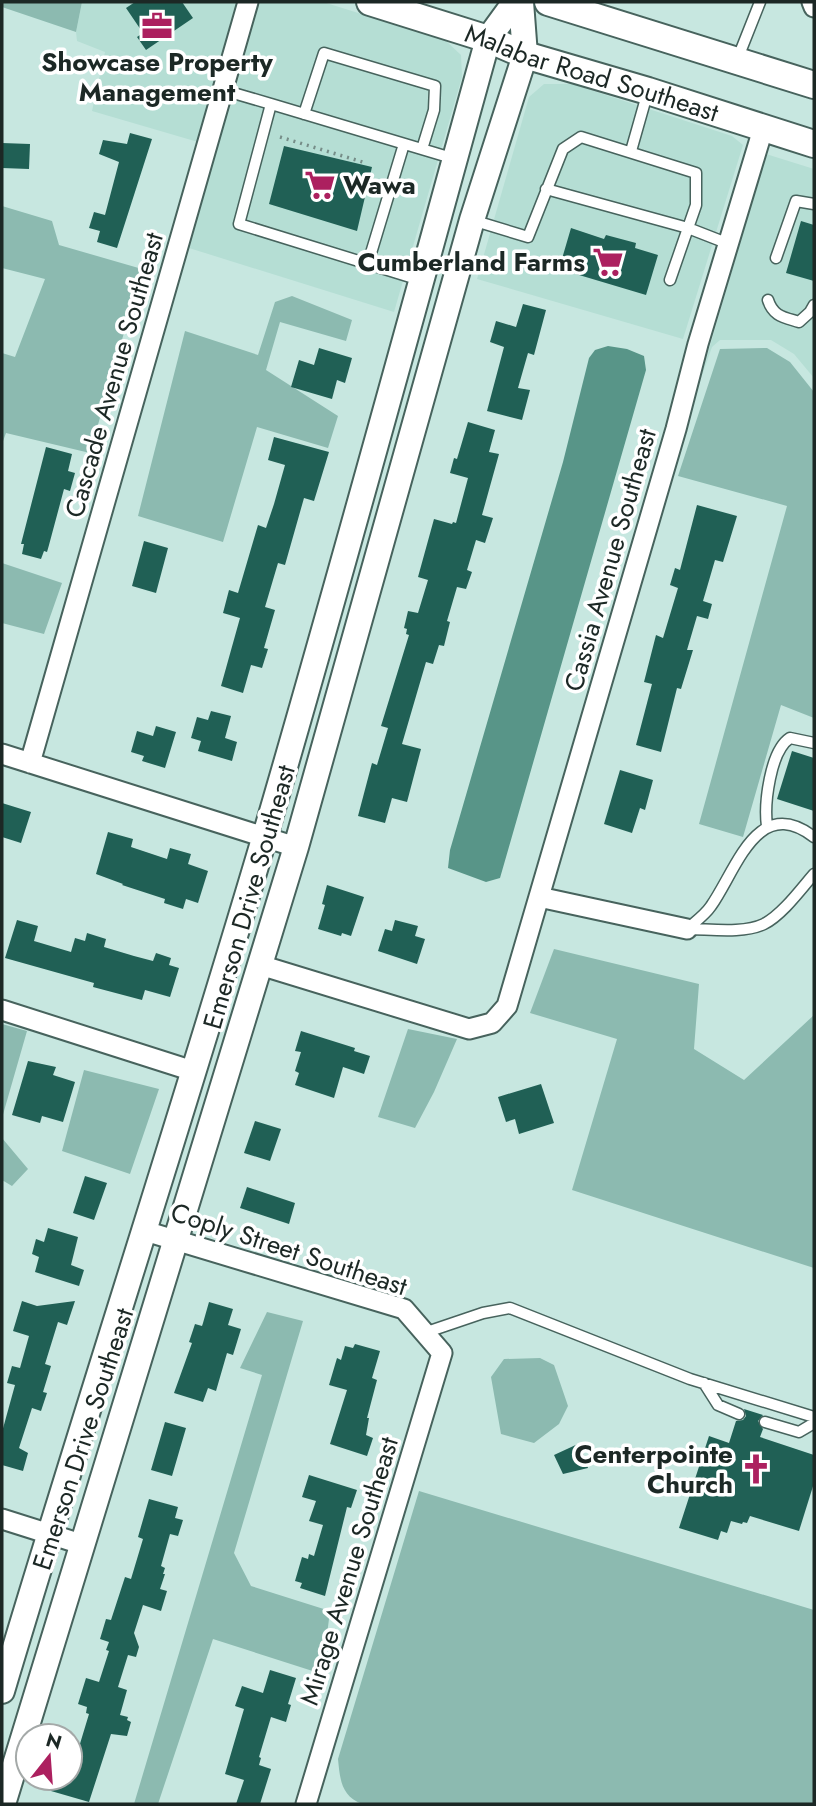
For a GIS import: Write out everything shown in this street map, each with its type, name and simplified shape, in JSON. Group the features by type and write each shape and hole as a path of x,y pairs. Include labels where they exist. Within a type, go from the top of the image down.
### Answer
{"main road":[{"name":"Malabar Road Southeast","path":"370,2 488,39 525,55 814,144"},
{"path":"548,2 814,85"}],"street":[{"name":"Cascade Avenue Southeast","path":"30,763 248,2"},
{"name":"Emerson Drive Southeast","path":"2,1691 264,838 488,39 514,2"},
{"name":"Emerson Drive Southeast","path":"3,1804 80,1544 177,1240 296,847 472,220 525,55 521,2"},
{"name":"Cassia Avenue Southeast","path":"260,965 469,1029 492,1023 507,1006 763,129"},
{"path":"2,754 296,847"},
{"path":"539,897 687,929"},
{"path":"2,1010 194,1071"},
{"name":"Coply Street Southeast","path":"145,1231 404,1308 442,1353"},
{"name":"Mirage Avenue Southeast","path":"306,1804 442,1353"},
{"path":"2,1519 80,1544"}],"lane":[{"path":"737,61 760,2"},
{"path":"304,114 324,53 435,86 434,110 422,149"},
{"path":"223,90 454,159"},
{"path":"631,151 648,91"},
{"path":"271,104 239,224 421,280"},
{"path":"472,220 527,237 563,149 581,137 631,151 696,173 696,205 670,280"},
{"path":"368,263 404,144"},
{"path":"546,189 688,229 729,244"},
{"path":"776,258 796,201 814,204"},
{"path":"768,300 771,310 779,316 799,322 814,305"},
{"path":"767,826 764,807 782,743 790,738 814,743"},
{"path":"687,929 709,910 740,856 767,826 782,822 797,825 814,837"},
{"path":"687,929 745,928 764,924 788,903 814,874"},
{"path":"424,1333 484,1313 510,1308 704,1383 814,1418"},
{"path":"704,1383 718,1405 739,1414"},
{"path":"765,1422 799,1432 814,1423"}],"path":[{"path":"280,137 366,163"}],"shaded area":[{"path":"2,2 82,2 76,32 2,7"},
{"path":"82,2 236,2 198,142 92,111 105,52 77,41 76,32"},
{"path":"261,2 323,2 445,40 461,55 462,77 394,312 189,248 255,13"},
{"path":"544,84 572,84 732,136 743,145 683,339 477,279 529,97"},
{"path":"766,154 814,169 814,378 794,354 771,340 720,340 712,347 698,387"},
{"path":"2,206 52,221 59,245 142,269 90,453 6,433 2,444 2,353 15,357 45,279 2,268"},
{"path":"292,296 352,320 346,341 280,322 266,370 338,416 328,448 257,427 223,542 138,516 185,331 258,355 275,302"},
{"path":"608,346 627,349 644,356 646,370 500,878 486,882 448,868 450,850 563,462 589,358 595,350"},
{"path":"767,348 790,362 814,392 814,718 781,705 743,837 699,824 787,506 678,476 720,349"},
{"path":"2,563 62,583 44,634 2,623"},
{"path":"554,949 699,984 694,1049 744,1080 814,1015 814,1268 572,1190 617,1039 530,1013"},
{"path":"2,1024 27,1031 2,1118"},
{"path":"408,1029 457,1039 415,1128 378,1117"},
{"path":"84,1070 159,1089 130,1174 62,1151"},
{"path":"2,1138 28,1169 12,1186 2,1180"},
{"path":"267,1312 303,1321 234,1553 251,1586 330,1611 322,1674 213,1639 158,1804 134,1804 262,1375 240,1368"},
{"path":"540,1358 554,1365 568,1406 559,1424 534,1443 501,1434 491,1377 504,1359"},
{"path":"419,1491 814,1610 814,1804 362,1804 355,1801 346,1792 341,1780 338,1759"}],"building":[{"path":"135,2 182,2 193,18 146,50 137,37 143,33 126,8"},
{"path":"130,133 152,139 117,248 97,242 100,231 89,228 94,212 105,215 119,162 99,154 103,140 127,144"},
{"path":"2,143 30,144 29,169 2,168"},
{"name":"Wawa","path":"284,146 372,167 357,231 269,204"},
{"path":"801,221 814,225 814,281 786,273"},
{"name":"Cumberland Farms","path":"571,228 604,239 606,235 636,243 635,248 658,255 646,295 559,269"},
{"path":"523,304 546,310 534,355 528,353 518,388 530,390 522,420 487,411 504,347 490,342 496,321 516,327"},
{"path":"319,348 352,358 345,383 337,380 332,399 291,387 299,360 314,365"},
{"path":"468,422 495,430 489,452 499,454 482,515 493,518 485,543 476,540 467,570 472,572 466,589 457,587 447,621 450,622 444,646 439,645 433,664 426,662 402,744 421,749 407,802 392,798 385,823 358,816 372,763 377,765 388,728 381,726 409,635 404,628 408,611 418,613 428,580 418,577 434,519 456,523 468,478 450,473"},
{"path":"274,437 329,452 314,501 304,498 285,565 278,563 265,607 275,610 264,648 268,649 262,668 251,665 243,693 221,686 240,618 223,613 229,590 238,593 258,525 266,528 274,504 285,465 268,460"},
{"path":"46,447 72,454 68,471 75,473 70,491 64,489 47,552 44,551 41,559 22,554 24,544 21,544"},
{"path":"697,505 737,516 723,562 715,560 703,601 712,604 708,619 697,616 687,650 693,650 681,689 677,688 661,752 636,745 652,684 644,682 656,635 663,638 678,588 670,585 675,568 680,570"},
{"path":"144,541 168,548 156,593 132,586"},
{"path":"211,711 231,716 225,738 237,742 232,761 198,751 201,741 191,738 197,717 208,720"},
{"path":"156,726 176,732 165,768 142,761 144,756 131,752 137,731 153,736"},
{"path":"792,751 814,758 814,811 777,799"},
{"path":"620,770 653,780 645,810 640,808 632,833 604,824"},
{"path":"2,803 31,812 21,843 2,837"},
{"path":"108,832 133,839 131,847 167,859 170,848 191,854 188,864 208,871 198,903 186,899 183,909 164,903 165,899 96,874"},
{"path":"327,885 364,897 351,936 318,929"},
{"path":"17,920 38,926 34,941 71,952 75,938 85,941 87,933 106,939 104,947 134,956 153,961 156,953 171,958 169,965 179,968 170,997 145,990 142,1000 93,987 94,983 5,958"},
{"path":"395,920 418,926 415,936 425,939 417,964 378,951 385,929 392,931"},
{"path":"301,1031 355,1048 354,1051 370,1056 364,1074 343,1067 334,1098 295,1085 299,1073 295,1071 301,1052 295,1051"},
{"path":"28,1061 56,1067 53,1075 75,1082 63,1122 42,1116 40,1123 12,1115"},
{"path":"541,1084 554,1123 519,1134 515,1119 506,1122 498,1097"},
{"path":"255,1121 281,1129 270,1161 244,1153"},
{"path":"85,1176 107,1183 94,1220 73,1213"},
{"path":"247,1187 295,1203 289,1224 240,1208"},
{"path":"48,1228 78,1237 71,1265 84,1270 79,1286 35,1272 39,1257 32,1254 36,1239 44,1242"},
{"path":"22,1301 37,1306 75,1301 67,1325 58,1322 45,1364 51,1366 43,1392 47,1393 41,1411 32,1408 19,1448 28,1453 23,1471 2,1465 2,1432 15,1385 7,1383 12,1366 20,1368 29,1336 13,1331"},
{"path":"209,1302 233,1309 228,1325 241,1329 233,1355 227,1353 216,1391 208,1388 203,1402 174,1393 192,1343 189,1342 195,1324 202,1326"},
{"path":"355,1344 380,1351 372,1378 377,1380 367,1418 366,1435 373,1438 367,1456 330,1444 347,1390 329,1385 337,1358 341,1360 345,1346 353,1348"},
{"name":"Centerpointe Church","path":"744,1409 763,1415 758,1421 763,1429 760,1437 814,1455 814,1483 799,1531 750,1516 747,1523 731,1521 727,1533 721,1531 718,1540 679,1528 709,1436 729,1443 736,1421 743,1420 746,1416"},
{"path":"165,1422 186,1428 172,1476 151,1470"},
{"path":"580,1443 588,1468 563,1474 554,1455"},
{"path":"309,1475 357,1490 351,1508 347,1507 325,1596 300,1588 302,1583 295,1581 302,1557 308,1559 309,1554 314,1556 323,1525 309,1521 316,1501 302,1497"},
{"path":"149,1499 178,1507 175,1518 183,1520 178,1536 170,1534 161,1566 165,1568 165,1574 160,1589 167,1591 161,1611 143,1605 134,1633 139,1647 136,1657 128,1655 118,1687 127,1690 120,1715 128,1717 127,1720 131,1722 127,1736 111,1734 89,1802 54,1792 84,1792 84,1730 89,1714 86,1713 87,1707 78,1704 86,1678 99,1682 109,1651 106,1650 109,1642 100,1639 106,1619 111,1620 125,1577 131,1579 143,1539 138,1537"},
{"path":"270,1670 296,1678 288,1704 291,1705 286,1722 271,1717 259,1757 259,1765 271,1769 260,1804 236,1804 244,1780 225,1774 244,1709 235,1706 242,1686 263,1693"}],"place":[{"name":"Showcase Property Management","path":"157,26"},
{"name":"Wawa","path":"320,185"},
{"name":"Cumberland Farms","path":"608,262"},
{"name":"Centerpointe Church","path":"756,1469"}]}
